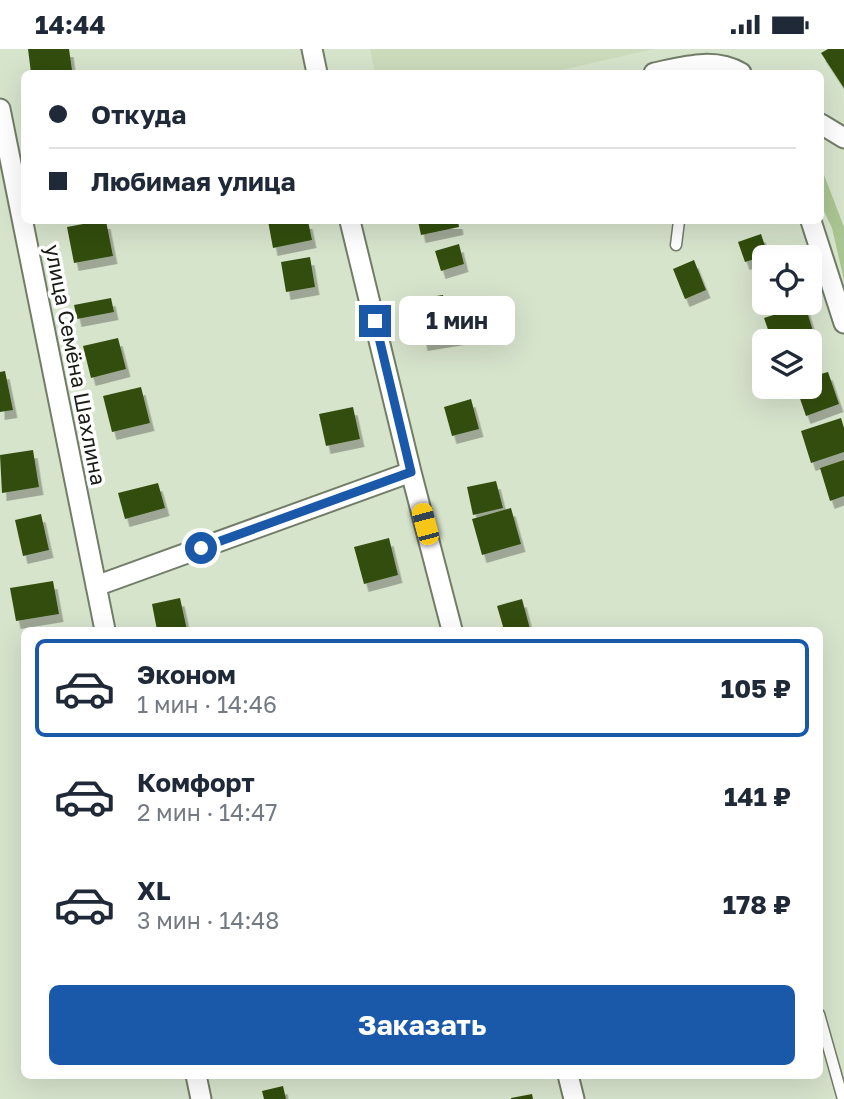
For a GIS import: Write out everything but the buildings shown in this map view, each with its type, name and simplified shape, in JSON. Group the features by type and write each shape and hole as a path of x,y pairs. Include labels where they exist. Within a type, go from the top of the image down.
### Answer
{"street":[{"path":"312,49 316,70"},
{"path":"672,70 713,63 733,70"},
{"name":"улица Семёна Шахлина","path":"0,109 21,213"},
{"path":"824,126 844,138"},
{"name":"улица Семёна Шахлина","path":"23,224 104,627"},
{"path":"351,224 451,627"},
{"path":"812,224 844,323"},
{"path":"96,586 411,472"},
{"path":"197,1079 201,1099"},
{"path":"569,1079 574,1099"}],"lane":[{"path":"676,245 679,224"},
{"path":"823,1028 843,1099"}],"shaded area":[{"path":"370,49 654,49 561,70 374,70"}],"green space":[{"path":"824,175 844,227 844,280 832,228 824,211"}],"route":[{"path":"201,548 411,472 375,321"}]}
